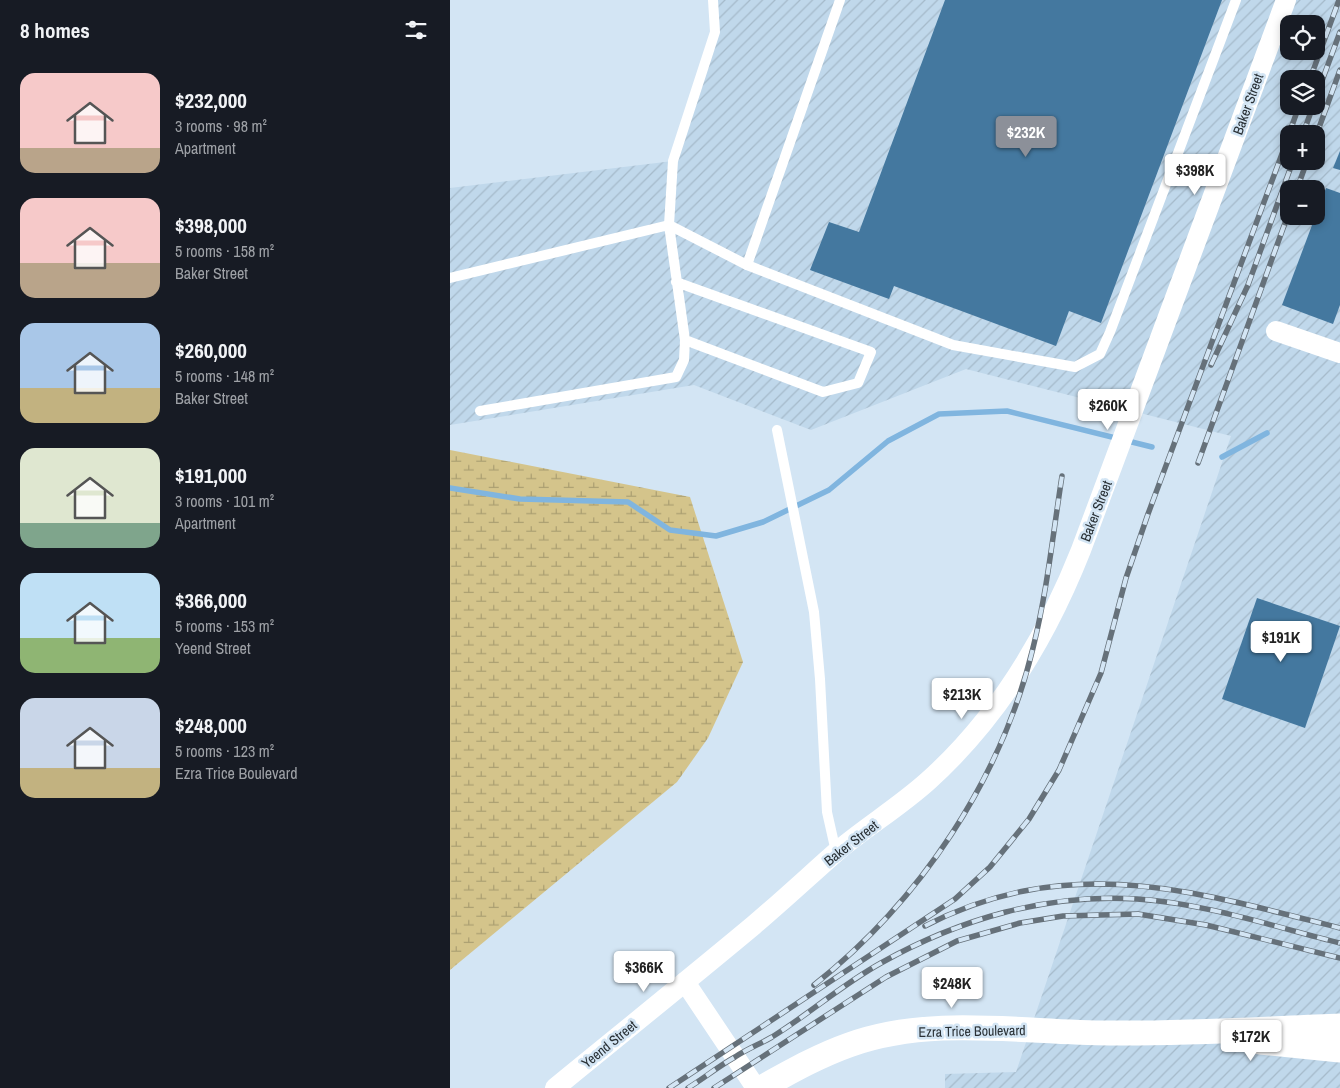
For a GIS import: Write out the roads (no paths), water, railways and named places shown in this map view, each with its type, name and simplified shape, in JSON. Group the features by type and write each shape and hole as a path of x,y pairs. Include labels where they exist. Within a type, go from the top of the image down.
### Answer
{"street":[{"name":"Baker Street","path":"756,924 836,852 903,803 930,779 981,726 1033,650 1060,600 1112,470 1286,0"},
{"path":"1276,331 1340,353"},
{"name":"Yeend Street","path":"554,1088 756,924"},
{"path":"685,982 756,1088"},
{"name":"Ezra Trice Boulevard","path":"777,1084 808,1062 850,1044 883,1035 930,1029 976,1028 1165,1033 1340,1026"},
{"name":"Ezra Trice Boulevard","path":"1165,1033 1340,1050"}],"lane":[{"path":"480,411 676,377 684,360 684,340 669,225 673,161 715,32 712,0"},
{"path":"747,265 840,0"},
{"path":"450,278 669,225 747,265 953,345 1075,367 1100,354 1236,0"},
{"path":"676,282 871,352 858,384 823,392 684,340"},
{"path":"777,430 799,531 818,643 827,812 836,852"}],"waterway":[{"path":"450,488 520,499 628,502 670,530 716,536 763,522 829,490 888,441 939,414 1007,411 1152,447"},
{"path":"1222,457 1267,433"}],"railway":[{"path":"1313,70 1339,0"},
{"path":"1325,73 1340,32"},
{"path":"1320,125 1340,70"},
{"path":"1292,125 1296,115"},
{"path":"1306,125 1310,115"},
{"path":"669,1088 955,899 990,867 1029,819 1059,770 1101,673 1126,578 1148,514 1280,159"},
{"path":"1211,365 1248,285 1290,170"},
{"path":"1300,180 1304,170"},
{"path":"1198,463 1284,225"},
{"path":"814,985 853,952 921,876 951,834 978,790 1000,745 1019,697 1038,627 1062,476"},
{"path":"925,926 978,903 1030,890 1081,884 1132,885 1182,892 1234,902 1340,928"},
{"path":"688,1088 744,1051 772,1037 853,980 881,963 941,934 1005,912 1070,900 1104,898 1162,901 1214,910 1340,943"},
{"path":"714,1088 886,977 957,941 1020,923 1063,916 1138,914 1206,925 1340,958"}]}
